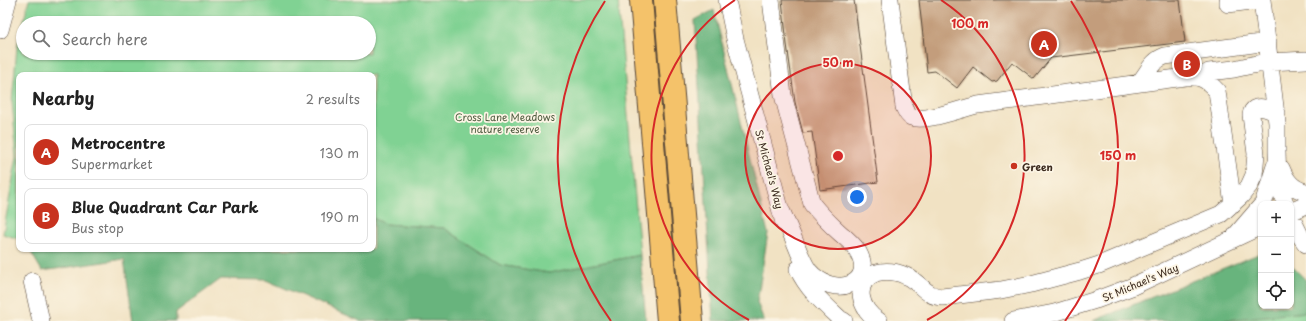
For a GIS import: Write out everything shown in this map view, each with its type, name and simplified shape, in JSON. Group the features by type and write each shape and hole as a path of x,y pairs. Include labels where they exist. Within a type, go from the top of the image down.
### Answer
{"highway":[{"path":"641,0 668,321"},
{"path":"665,0 692,321"}],"street":[{"path":"0,30 8,0"},
{"name":"St Michael's Way","path":"727,0 735,38 792,253 802,278 819,300 844,321"},
{"path":"771,0 783,96 812,204 821,216 857,250 862,263 862,270 854,283 847,286 825,284 808,270 782,212"},
{"path":"890,0 903,103 906,111 912,117 922,119 978,105 1185,77 1200,77 1209,72 1270,62 1303,60"},
{"path":"1228,0 1228,4 1261,0 1268,42 1276,113 1278,180 1284,201"},
{"path":"1139,83 1158,58 1268,42"},
{"path":"1217,91 1234,69 1246,59 1243,51 1238,47"},
{"path":"1200,77 1209,82 1217,91 1233,204"},
{"path":"852,244 882,264 906,273 927,292 934,296 942,297 1001,290 1031,284 1099,265 1221,214 1233,204 1249,186 1254,175 1256,154 1251,113 1255,108 1262,107 1268,108 1276,113"},
{"path":"1277,160 1291,186 1306,192"},
{"path":"1263,201 1277,160"},
{"path":"1294,211 1306,205"},
{"path":"1231,241 1258,210"},
{"path":"1294,223 1306,244"},
{"name":"St Michael's Way","path":"1013,321 1054,313 1124,290 1258,228"},
{"path":"879,321 869,314 862,300 860,293 865,281 876,274 892,271 913,280"},
{"path":"32,281 41,321"}],"green space":[{"name":"Cross Lane Meadows nature reserve","path":"29,0 618,0 640,255 549,273 500,265 444,228 385,224 376,220 376,72 16,72 16,145 12,102 16,58 16,60 376,60 376,16 25,16"},
{"path":"714,10 768,233 757,302 764,321 713,321 695,20"},
{"name":"Cross Lane Meadows nature reserve","path":"16,162 16,238 3,234"},
{"path":"376,220 385,224 444,228 500,265 549,273 640,255 646,321 360,321 266,280 221,279 176,312 176,321 133,321 124,259 42,271 31,252 376,252"},
{"path":"1258,254 1258,309 1294,309 1294,268 1306,280 1306,312 1216,321 1093,321"},
{"path":"1306,312 1306,321 1216,321"}],"building":[{"path":"782,0 854,0 878,182 820,190 812,132 803,133 795,102"},
{"path":"919,0 1180,0 1185,42 1051,58 1034,79 1012,62 997,81 992,82 973,67 957,88 935,71 927,72"}],"place":[{"name":"Metrocentre","path":"1044,44"},
{"name":"Blue Quadrant Car Park","path":"1187,64"},
{"name":"Green","path":"1014,166"}]}
